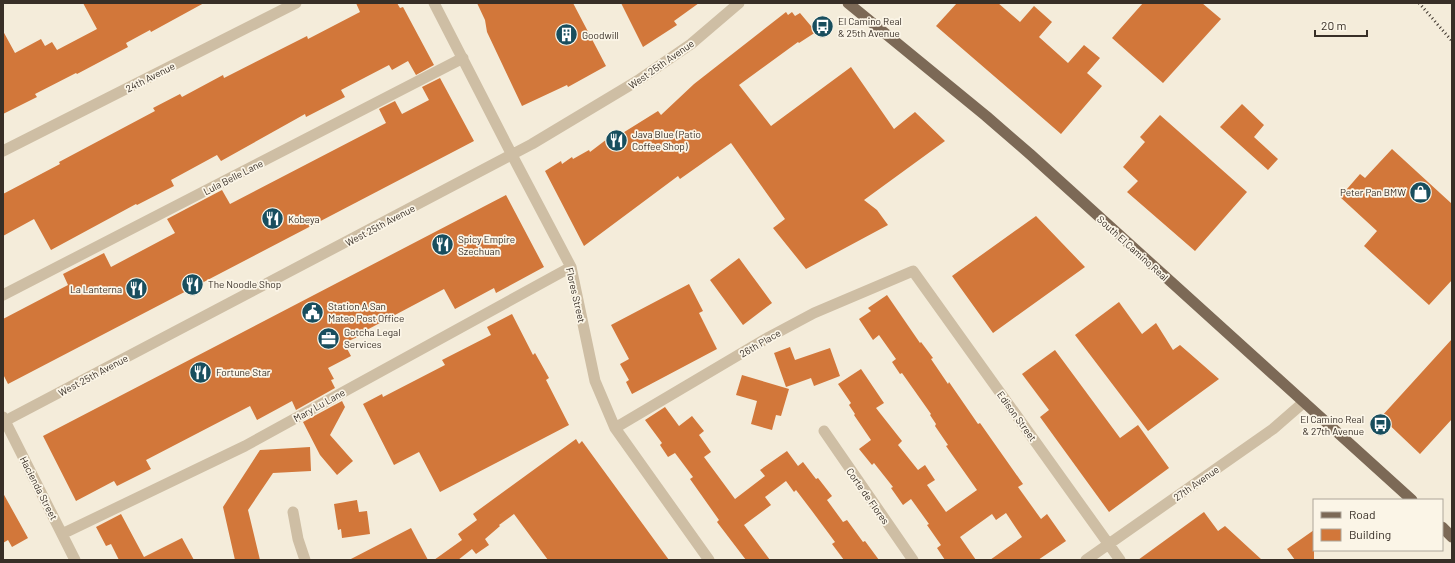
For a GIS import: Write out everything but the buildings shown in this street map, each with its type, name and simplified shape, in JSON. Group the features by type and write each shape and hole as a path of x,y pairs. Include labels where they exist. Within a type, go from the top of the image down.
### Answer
{"main road":[{"name":"South El Camino Real","path":"848,3 1017,143 1411,499"},
{"path":"1443,528 1452,536"}],"street":[{"name":"24th Avenue","path":"3,151 296,3"},
{"name":"Flores Street","path":"434,3 571,266 595,381 615,428 709,560"},
{"name":"West 25th Avenue","path":"4,419 512,155 581,116 637,82 691,44 739,3"},
{"name":"Lula Belle Lane","path":"3,295 462,58"},
{"name":"Mary Lu Lane","path":"62,534 245,446 571,266"},
{"name":"26th Place","path":"615,428 814,313 914,271"},
{"name":"Edison Street","path":"914,271 1120,560"},
{"name":"27th Avenue","path":"1086,560 1273,429 1304,402"},
{"name":"Hacienda Street","path":"4,419 74,560"},
{"name":"Corte de Flores","path":"824,432 913,560"},
{"path":"293,512 298,539 305,560"}],"railway":[{"path":"1419,3 1452,41"}],"place":[{"name":"El Camino Real & 25th Avenue","path":"823,27"},
{"name":"Goodwill","path":"566,35"},
{"name":"Java Blue (Patio Coffee Shop)","path":"616,140"},
{"name":"Peter Pan BMW","path":"1421,192"},
{"name":"Kobeya","path":"272,219"},
{"name":"Spicy Empire Szechuan","path":"442,245"},
{"name":"The Noodle Shop","path":"193,284"},
{"name":"La Lanterna","path":"137,289"},
{"name":"Station A San Mateo Post Office","path":"312,312"},
{"name":"Gotcha Legal Services","path":"329,338"},
{"name":"Fortune Star","path":"201,372"},
{"name":"El Camino Real & 27th Avenue","path":"1380,425"}]}
